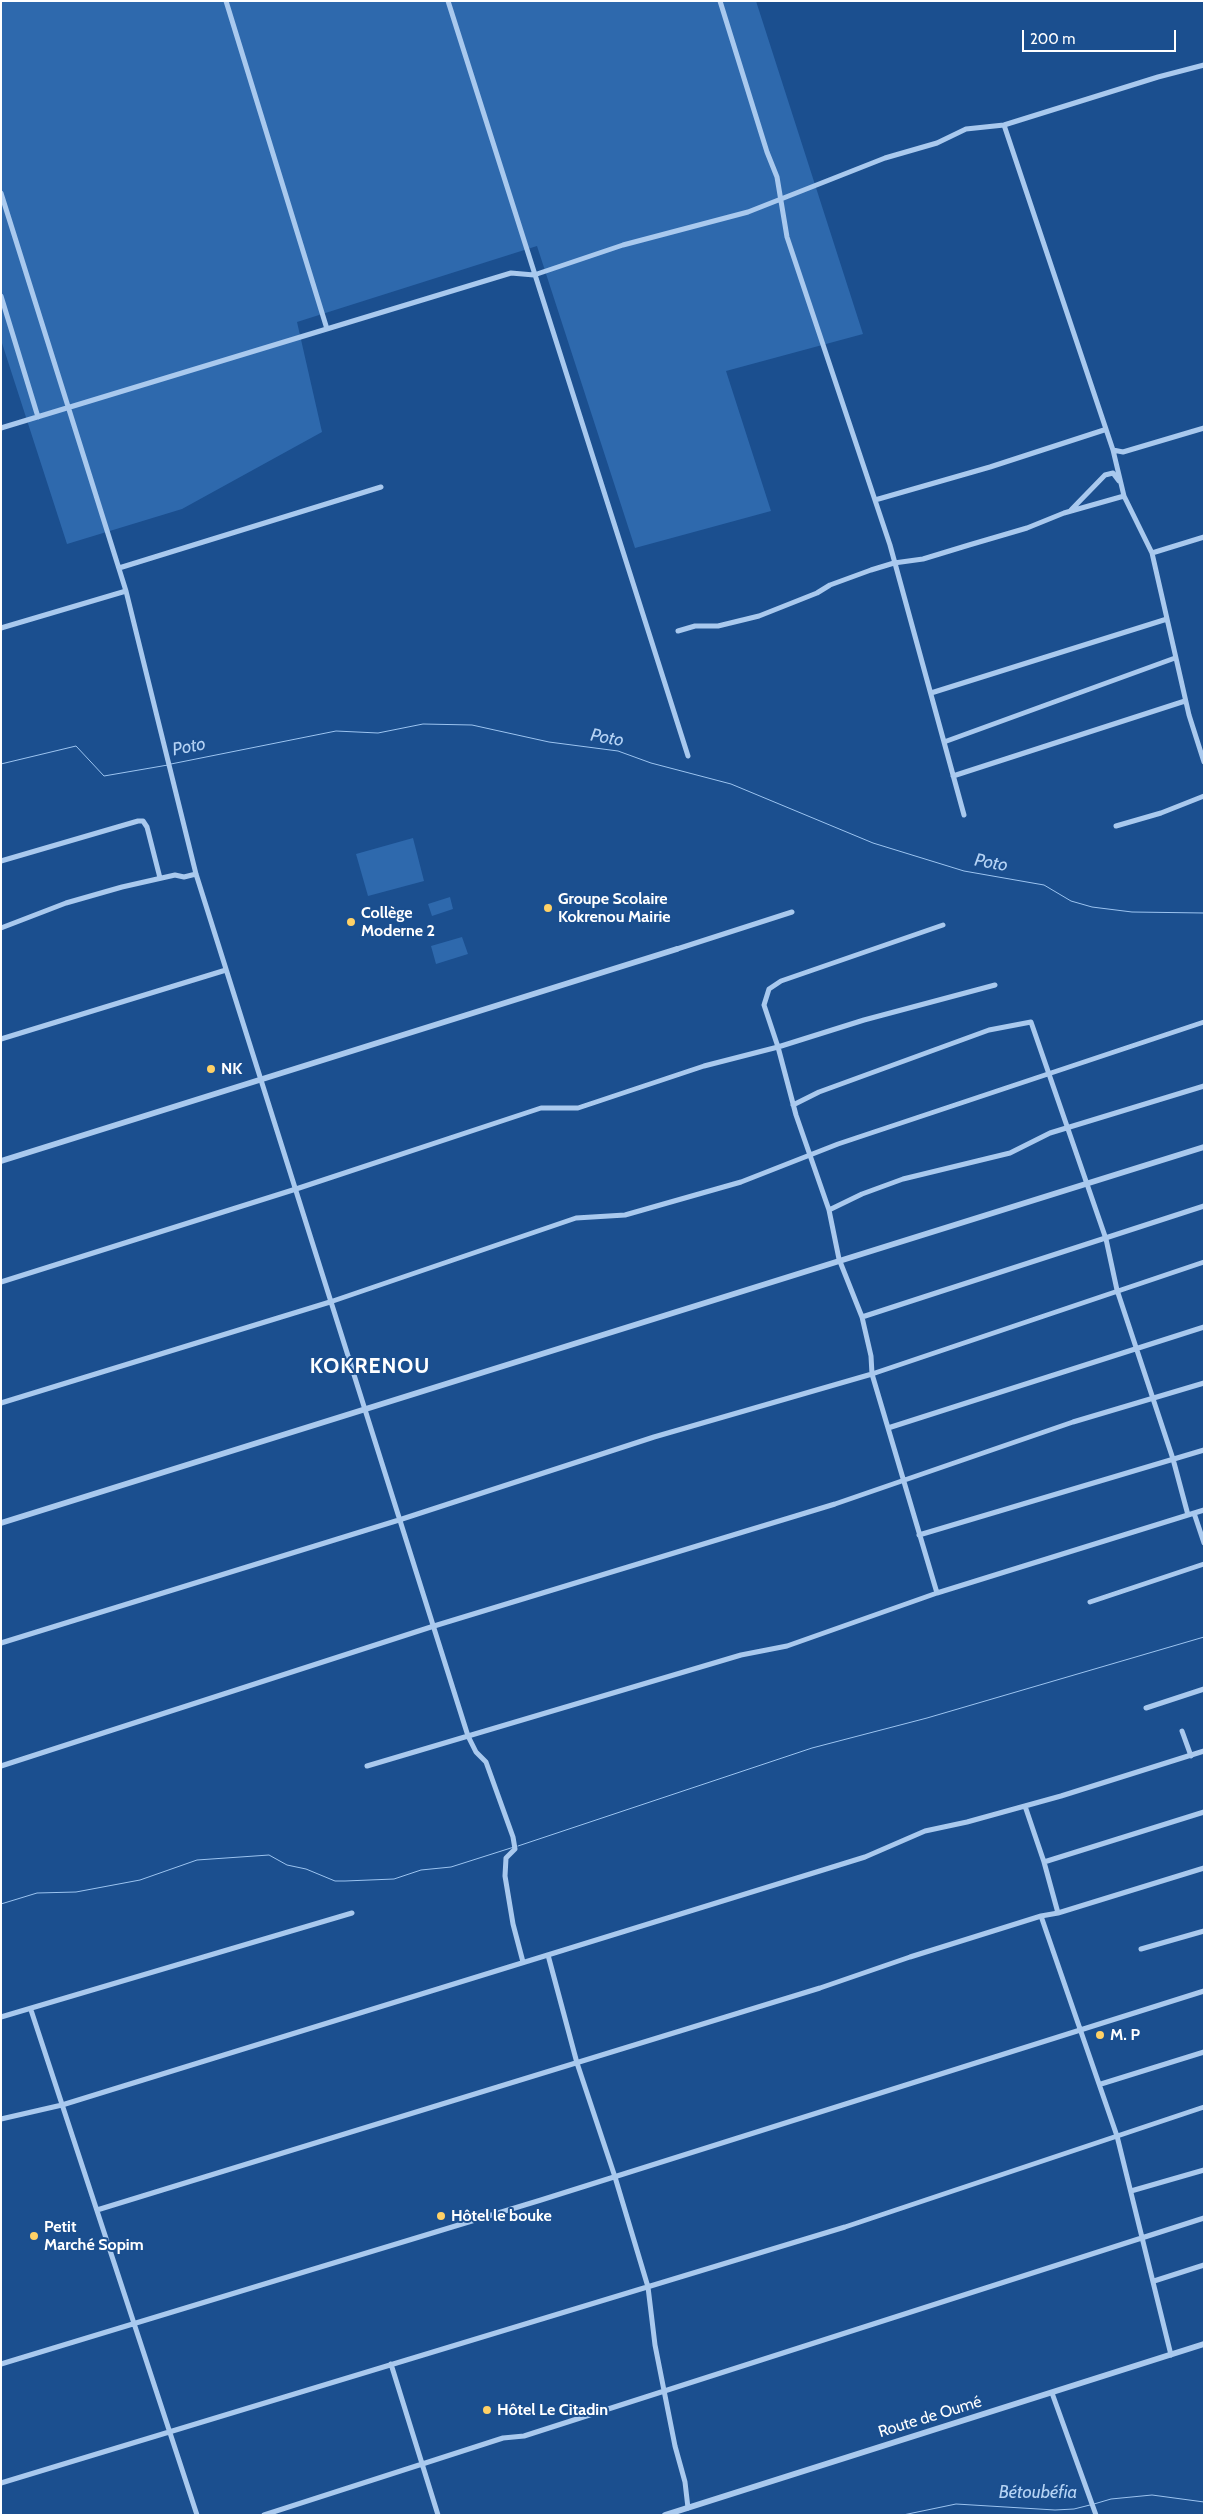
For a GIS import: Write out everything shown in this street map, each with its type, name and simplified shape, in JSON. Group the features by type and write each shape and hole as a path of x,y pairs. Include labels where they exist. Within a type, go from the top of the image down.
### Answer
{"street":[{"path":"226,1 327,329"},
{"path":"448,1 688,756"},
{"path":"720,1 777,177 787,237 875,500 894,563 964,815"},
{"path":"1,428 511,274 534,275 623,245 748,212 779,198 885,158 937,143 966,129 1004,125 1158,77 1204,65"},
{"path":"1004,125 1112,450 1124,496 1152,553 1185,700 1204,762"},
{"path":"1,193 126,591 196,874 468,1736 476,1752 486,1762 513,1837 515,1849 506,1858 505,1876 513,1924 524,1962"},
{"path":"1,296 38,417"},
{"path":"1112,450 1123,452 1204,428"},
{"path":"875,500 999,464 1104,430"},
{"path":"1070,511 1105,475 1112,474 1121,484"},
{"path":"119,568 381,487"},
{"path":"678,631 695,626 718,626 759,616 817,593 830,584 894,563 923,558 1027,528 1070,511 1124,496"},
{"path":"1152,553 1204,538"},
{"path":"1,628 126,591"},
{"path":"931,693 1167,619"},
{"path":"944,742 1175,658"},
{"path":"954,776 1185,700"},
{"path":"1116,826 1204,796"},
{"path":"1,861 138,820 143,821 147,827 160,878"},
{"path":"1,928 66,903 160,878 196,874"},
{"path":"1,1161 792,912"},
{"path":"937,1593 872,1374 872,1356 862,1317 840,1259 829,1210 793,1104 778,1047 764,1006 768,989 774,984 943,925"},
{"path":"1,1039 226,970"},
{"path":"1,1282 296,1189 541,1108 578,1108 704,1066 778,1047 864,1020 995,985"},
{"path":"793,1104 820,1092 989,1030 1031,1022 1050,1072 1067,1128 1106,1239 1117,1290 1135,1350 1153,1398 1191,1514 1204,1543"},
{"path":"1,1403 330,1302 576,1218 625,1215 741,1182 838,1144 1204,1022"},
{"path":"829,1210 862,1194 903,1179 1010,1153 1050,1133 1204,1086"},
{"path":"1,1523 840,1259 1204,1147"},
{"path":"862,1317 1204,1206"},
{"path":"1,1643 399,1520 654,1437 872,1374 1204,1262"},
{"path":"888,1428 1204,1327"},
{"path":"1,1766 434,1626 835,1504 903,1478 1204,1383"},
{"path":"919,1534 1204,1450"},
{"path":"367,1766 741,1654 787,1646 937,1593 1204,1510"},
{"path":"1090,1602 1204,1564"},
{"path":"1146,1708 1204,1688"},
{"path":"1182,1731 1190,1756"},
{"path":"1,2119 62,2105 865,1857 924,1831 968,1822 1025,1806 1204,1751"},
{"path":"1025,1806 1044,1862 1058,1913"},
{"path":"1044,1862 1204,1812"},
{"path":"97,2210 820,1988 910,1957 1041,1916 1058,1913 1204,1868"},
{"path":"1,2017 30,2010 352,1913"},
{"path":"1041,1916 1101,2084 1117,2136 1171,2355"},
{"path":"1141,1950 1204,1931"},
{"path":"548,1955 577,2063 615,2177 648,2287 664,2392 685,2482 688,2508"},
{"path":"1,2364 615,2177 1204,1992"},
{"path":"30,2010 197,2515"},
{"path":"1101,2084 1204,2052"},
{"path":"1,2483 845,2227 1204,2107"},
{"path":"1131,2191 1204,2170"},
{"path":"264,2515 503,2438 524,2436 664,2392 1204,2218"},
{"path":"1154,2282 1204,2265"},
{"name":"Route de Oumé","path":"665,2515 1204,2344"},
{"path":"391,2364 438,2515"},
{"path":"1052,2393 1096,2515"}],"shaded area":[{"path":"1,1 756,1 863,334 726,371 771,511 635,548 537,246 297,322 322,432 182,509 67,544 1,340"},
{"path":"413,838 424,881 368,896 356,854"},
{"path":"450,897 453,909 432,916 428,904"},
{"path":"462,937 468,954 436,964 431,946"}],"waterway":[{"name":"Poto","path":"171,764 336,731 378,733 423,724 472,725 549,742 618,751 651,763 731,784 873,843 964,871 1044,885 1071,901 1092,907 1132,912 1204,913"},
{"name":"Poto","path":"1,764 76,746 104,776 168,765"},
{"path":"518,1846 812,1748 927,1718 1204,1637"},
{"path":"1,1904 37,1893 76,1892 140,1880 197,1860 269,1855 287,1865 306,1869 335,1881 394,1879 421,1870 451,1867 514,1847"},
{"name":"Bétoubéfia","path":"1094,2504 1111,2499 1152,2495 1204,2502"},
{"name":"Bétoubéfia","path":"903,2515 956,2504 1055,2510 1074,2509 1090,2505"}],"place":[{"name":"Groupe Scolaire Kokrenou Mairie","path":"548,908"},
{"name":"Collège Moderne 2","path":"351,922"},
{"name":"NK","path":"211,1069"},
{"name":"M. P","path":"1100,2035"},
{"name":"Hôtel le bouke","path":"441,2216"},
{"name":"Petit Marché Sopim","path":"34,2236"},
{"name":"Hôtel Le Citadin","path":"487,2410"}],"district":[{"name":"KOKRENOU","path":"370,1367"}]}
